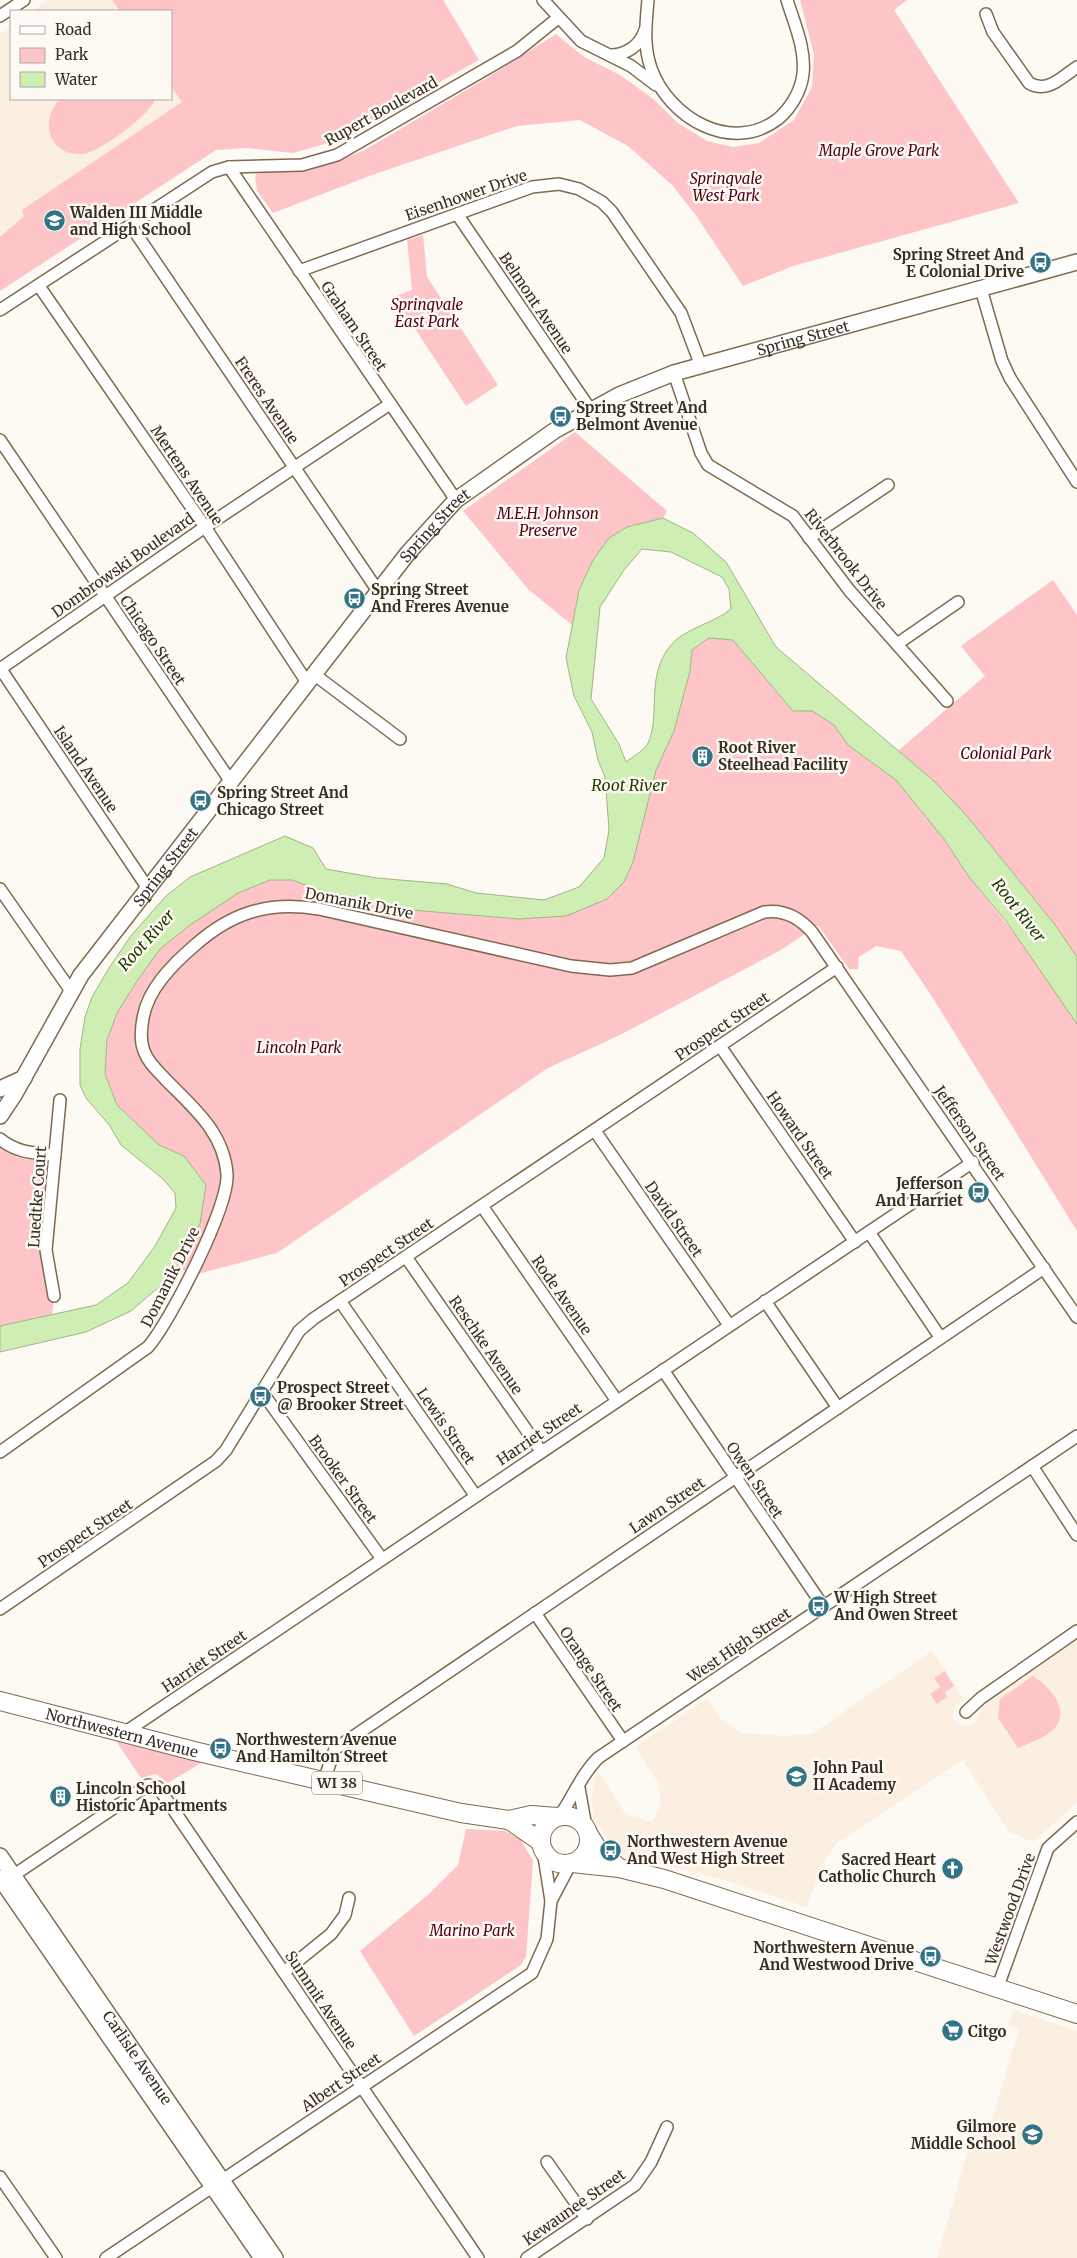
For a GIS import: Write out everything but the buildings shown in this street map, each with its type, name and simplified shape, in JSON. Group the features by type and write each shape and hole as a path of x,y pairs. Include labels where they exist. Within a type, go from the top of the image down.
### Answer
{"main road":[{"name":"Spring Street","path":"0,1116 24,1078 71,991 147,887 312,679 408,553 456,500 554,431 619,394 674,373 1077,262"},
{"path":"0,1089 24,1078"},
{"name":"Northwestern Avenue","path":"0,1701 124,1733 463,1813 509,1820 531,1814 558,1817"},
{"path":"542,1846 545,1827 558,1817"},
{"name":"WI 38","path":"558,1817 573,1817 587,1831 598,1848 619,1868"},
{"name":"Northwestern Avenue","path":"509,1820 542,1846"},
{"path":"571,1863 582,1857 587,1850 587,1831"},
{"name":"WI 38","path":"542,1846 554,1861 619,1868 725,1899 1077,2014"},
{"name":"Carlisle Avenue","path":"0,1856 4,1880 218,2184 276,2258"},
{"name":"Carlisle Avenue","path":"218,2184 262,2258"}],"street":[{"path":"0,16 24,0"},
{"path":"543,0 581,41 640,72 693,120 707,128 730,134 751,132 773,123 790,107 796,97 803,74 803,62 787,0"},
{"path":"648,0 646,26 648,58 653,74 666,95"},
{"path":"986,14 993,32 1029,83 1035,87 1049,86 1077,67"},
{"name":"Rupert Boulevard","path":"0,310 212,172 229,167 302,165 337,155 517,51 558,18"},
{"path":"603,53 620,54 633,48 641,40 646,26"},
{"name":"Graham Street","path":"229,167 456,500"},
{"name":"Eisenhower Drive","path":"299,271 532,187 545,184 565,185 591,194 612,212 673,301 687,326 701,366"},
{"name":"Belmont Avenue","path":"457,214 590,409"},
{"name":"Freres Avenue","path":"131,226 378,591"},
{"name":"Mertens Avenue","path":"39,286 312,679 400,739"},
{"path":"980,289 1002,361 1010,378 1077,482"},
{"name":"Riverbrook Drive","path":"674,373 701,453 708,465 786,510 797,520 849,590 947,702"},
{"name":"Dombrowski Boulevard","path":"0,668 205,527 295,469 390,404"},
{"name":"Chicago Street","path":"0,440 231,782"},
{"path":"809,538 888,484"},
{"path":"897,644 958,602"},
{"name":"Island Avenue","path":"0,668 147,887"},
{"path":"0,889 71,991"},
{"name":"Domanik Drive","path":"0,1452 148,1347 158,1335 218,1217 226,1189 227,1173 217,1137 206,1120 154,1066 144,1051 140,1030 144,1009 152,991 204,936 226,922 249,911 295,905 343,913 571,966 610,970 643,964 754,915 780,911 797,917 805,924 837,967"},
{"name":"Prospect Street","path":"0,1609 216,1461 226,1450 299,1331 313,1318 595,1131 837,967"},
{"name":"Jefferson Street","path":"837,967 973,1162 1077,1317"},
{"name":"Howard Street","path":"720,1046 855,1242"},
{"name":"Luedtke Court","path":"54,1296 46,1250 60,1100"},
{"name":"David Street","path":"595,1131 729,1325"},
{"path":"0,1139 17,1150 55,1155"},
{"name":"Harriet Street","path":"124,1733 616,1400 973,1162"},
{"name":"Rode Avenue","path":"482,1206 616,1400"},
{"path":"869,1232 940,1337"},
{"name":"Reschke Avenue","path":"406,1257 541,1451"},
{"name":"Lawn Street","path":"324,1780 335,1749 1044,1268"},
{"name":"Lewis Street","path":"340,1301 475,1495"},
{"path":"765,1301 838,1408"},
{"name":"Owen Street","path":"663,1370 823,1606"},
{"name":"Brooker Street","path":"262,1392 382,1559"},
{"name":"West High Street","path":"558,1817 579,1788 585,1771 598,1758 1077,1436"},
{"path":"1032,1466 1077,1535"},
{"name":"Orange Street","path":"535,1613 623,1742"},
{"path":"966,1712 981,1698 1077,1631"},
{"name":"Summit Avenue","path":"4,1880 142,1788 153,1785 162,1791 478,2258"},
{"path":"579,1788 587,1831"},
{"name":"Westwood Drive","path":"997,1989 1048,1848 1077,1822"},
{"name":"Albert Street","path":"106,2258 532,1973 547,1939 551,1901 542,1846"},
{"name":"Albert Street","path":"551,1901 571,1863"},
{"path":"284,1972 331,1934 345,1914 348,1898"},
{"name":"Kewaunee Street","path":"527,2258 635,2185 651,2162 667,2128"},
{"path":"547,2162 586,2219"},
{"path":"0,2176 56,2258"}],"shaded area":[{"path":"47,0 112,0 119,10 34,10"},
{"name":"Walden III Middle and High School","path":"10,27 10,100 172,100 172,87 216,150 0,291 0,34"},
{"name":"John Paul II Academy","path":"1077,1638 1077,1803 1033,1842 1009,1832 963,1760 837,1843 822,1865 807,1907 725,1880 624,1855 610,1843 594,1819 591,1800 594,1779 599,1772 626,1815 652,1822 661,1803 658,1783 635,1747 707,1699 722,1720 740,1733 782,1736 812,1734 932,1651 964,1699 956,1705 953,1711 953,1719 959,1725 969,1726 975,1722 986,1702"},
{"name":"Gilmore Middle School","path":"1013,2010 1077,2031 1077,2258 937,2258 973,2133 987,2137 1019,2029 1008,2025"}],"green space":[{"path":"112,0 443,0 479,60 335,141 293,153 246,148 216,150 0,291 0,237 24,216 22,210 182,102 172,87 172,10 119,10"},
{"path":"800,0 907,0 894,10 1019,203 793,266 743,286 695,214 672,185 628,146 580,120 517,126 372,175 273,213 257,191 255,176 258,172 308,171 363,151 485,79 556,34 584,57 620,75 652,98 678,123 707,141 733,147 759,143 794,120 812,87 814,54"},
{"path":"59,100 154,100 144,114 124,132 91,152 83,154 62,150 55,144 49,127 53,108"},
{"name":"Springvale East Park","path":"423,235 427,277 498,385 466,406 394,297 412,290 407,240"},
{"name":"M.E.H. Johnson Preserve","path":"575,432 667,511 663,518 627,527 593,560 579,590 572,625 528,589 463,511"},
{"name":"Lincoln Park","path":"1053,580 1077,615 1077,1231 931,995 901,951 876,946 859,957 858,969 849,969 818,925 781,950 620,1035 548,1068 277,1253 198,1274 172,1268 200,1224 184,1156 159,1145 117,1105 105,1074 107,1040 117,1013 160,949 190,925 238,893 270,880 292,880 319,890 400,909 519,919 587,906 607,899 624,882 633,862 656,770 674,731 690,671 692,650 708,638 733,640 793,711 812,711 834,725 848,745 896,780 944,839 969,877 1015,934 1045,912 993,848 957,808 919,769 898,751 985,676 961,646"},
{"path":"0,1145 17,1157 34,1158 39,1163 44,1163 46,1250 54,1296 52,1315 0,1326"},
{"path":"945,1671 954,1686 945,1692 947,1697 937,1704 930,1694 940,1687 934,1678"},
{"path":"1033,1676 1051,1691 1059,1705 1060,1719 1053,1731 1018,1748 998,1718 1000,1699"},
{"path":"116,1741 203,1762 168,1783 156,1774 141,1778"},
{"name":"Marino Park","path":"466,1829 505,1831 521,1840 533,1861 526,1957 521,1965 414,2036 360,1951 429,1894 458,1865"}],"water":[{"name":"Root River","path":"663,518 693,533 726,562 776,647 934,781 966,815 1056,926 1077,957 1077,1024 1006,921 969,877 944,839 896,780 848,745 834,725 812,711 793,711 733,640 709,638 692,650 690,671 674,731 656,770 633,862 624,882 607,899 566,916 519,919 400,909 319,890 292,880 270,880 238,893 190,925 160,949 117,1013 107,1040 105,1074 117,1105 159,1145 184,1156 206,1185 200,1224 160,1286 131,1311 86,1332 0,1352 0,1326 96,1305 128,1283 155,1246 176,1208 175,1193 163,1179 121,1145 110,1126 86,1098 80,1085 80,1049 85,1017 92,997 130,937 165,897 190,877 285,836 313,848 326,869 377,878 447,884 476,893 544,900 579,887 604,858 609,830 605,777 598,760 592,732 574,696 566,658 579,590 593,560 609,538 627,527","holes":["642,549 671,552 722,577 729,589 731,609 684,634 671,645 663,657 658,670 655,683 653,722 647,745 626,762 619,744 591,699 600,607 624,570"]}],"place":[{"name":"Walden III Middle and High School","path":"54,221"},
{"name":"Spring Street And E Colonial Drive","path":"1040,263"},
{"name":"Spring Street And Belmont Avenue","path":"560,416"},
{"name":"Spring Street And Freres Avenue","path":"355,598"},
{"name":"Root River Steelhead Facility","path":"702,756"},
{"name":"Spring Street And Chicago Street","path":"201,801"},
{"name":"Jefferson And Harriet","path":"979,1192"},
{"name":"Prospect Street @ Brooker Street","path":"261,1396"},
{"name":"W High Street And Owen Street","path":"818,1606"},
{"name":"Northwestern Avenue And Hamilton Street","path":"220,1748"},
{"name":"John Paul II Academy","path":"797,1776"},
{"name":"Lincoln School Historic Apartments","path":"60,1797"},
{"name":"Northwestern Avenue And West High Street","path":"611,1850"},
{"name":"Sacred Heart Catholic Church","path":"952,1868"},
{"name":"Northwestern Avenue And Westwood Drive","path":"930,1956"},
{"name":"Citgo","path":"952,2031"},
{"name":"Gilmore Middle School","path":"1032,2135"}],"park label":[{"name":"Maple Grove Park","path":"879,150"},
{"name":"Springvale West Park","path":"726,186"},
{"name":"Colonial Park","path":"1006,753"}]}
